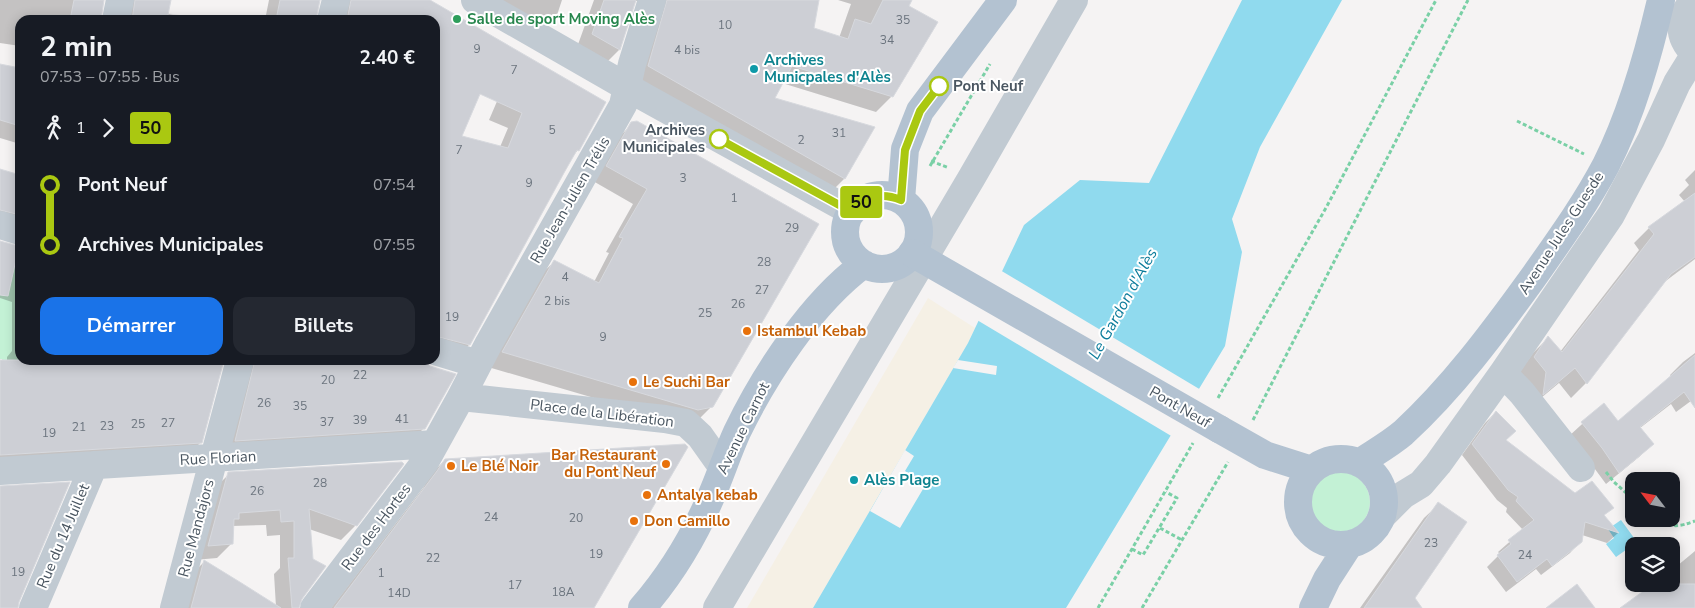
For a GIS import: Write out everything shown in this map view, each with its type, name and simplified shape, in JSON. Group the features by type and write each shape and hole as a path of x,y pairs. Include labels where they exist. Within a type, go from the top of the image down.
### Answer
{"main road":[{"path":"901,200 905,150 920,111 1003,0"},
{"name":"Avenue Jules Guesde","path":"1381,489 1402,433 1453,380 1486,341 1566,231 1606,164 1650,50 1661,0"},
{"path":"891,196 901,200 917,218 918,242 912,253 905,261 885,269 874,268 864,264 855,257 848,247 847,223 852,212 868,198 891,196"},
{"name":"Pont Neuf","path":"912,253 1266,456 1312,470"},
{"name":"Avenue Carnot","path":"642,608 656,592 687,545 710,499 738,431 784,352 810,316 851,274 864,264"},
{"name":"Pont Neuf","path":"1266,456 1298,493"},
{"path":"1334,459 1347,459 1381,489 1374,530 1363,539 1349,545 1334,545 1320,541 1309,532 1301,521 1298,493 1303,480 1322,463 1334,459"},
{"path":"1320,541 1327,580"},
{"path":"1313,608 1327,580 1349,545"}],"street":[{"path":"117,15 120,0"},
{"path":"332,15 336,0"},
{"path":"474,0 852,212"},
{"name":"Rue Jean-Julien Trélis","path":"461,397 623,105 632,64 652,0"},
{"path":"718,608 1074,0"},
{"path":"1381,489 1421,484 1438,464 1611,215 1652,140 1677,83 1695,54 1687,46 1681,27 1687,8 1695,0"},
{"path":"0,225 15,230"},
{"path":"440,353 478,364"},
{"name":"Rue Mandajors","path":"174,608 239,365"},
{"path":"1503,373 1522,393 1582,468"},
{"name":"Place de la Libération","path":"461,397 665,419 686,423 700,436 722,467"},
{"name":"Rue des Hortes","path":"314,608 425,462 461,397"},
{"name":"Rue Florian","path":"0,470 435,444"},
{"name":"Rue du 14 Juillet","path":"33,608 94,465"}],"path":[{"path":"1217,400 1327,206 1436,0"},
{"path":"1142,608 1182,540 1230,435 1254,418 1468,0"},
{"path":"928,169 992,60"},
{"path":"1517,121 1589,156"},
{"path":"905,150 972,177"},
{"path":"1098,608 1194,442"},
{"path":"1132,549 1143,555 1160,528 1177,498 1166,492"},
{"path":"1680,526 1695,522"},
{"path":"1160,528 1182,540"}],"shaded area":[{"path":"135,8 179,15 134,15"}],"green space":[{"path":"15,265 15,361 2,364 2,359 0,359 0,279 11,282"},
{"path":"1340,472 1357,477 1365,485 1370,502 1365,519 1357,527 1340,532 1323,527 1315,519 1310,502 1315,485 1323,477"}],"sand":[{"name":"Alès Plage","path":"928,298 975,328 968,343 813,608 747,608"}],"water":[{"name":"Le Gardon d'Alès","path":"1242,0 1342,0 1260,147 1232,219 1242,252 1225,346 1066,608 813,608 968,343 1024,225 1080,180 1149,183"},
{"path":"1621,520 1633,537 1625,537 1625,551 1616,557 1606,544 1614,538 1608,529"}],"pier":[{"path":"1000,270 1201,390 1173,437 977,320"},
{"path":"958,360 997,366 996,375 953,368"},
{"path":"905,450 914,456 905,471 926,484 900,528 870,511"}],"building":[{"path":"74,0 104,0 102,15 71,15"},
{"path":"135,0 171,0 168,15 133,15"},
{"path":"280,0 320,0 317,15 277,15"},
{"path":"351,0 430,0 606,102 579,151 577,150 565,171 470,345 440,337 440,15 348,15","holes":["480,94 522,113 508,148 462,136"]},
{"path":"604,0 636,0 620,50 592,34"},
{"path":"667,0 819,0 814,28 848,39 855,19 871,24 883,0 912,0 909,6 938,22 893,97 792,66 775,98 875,127 845,179 648,66"},
{"path":"0,64 15,67 15,124 0,120"},
{"path":"637,121 819,224 713,407 698,410 502,352 554,260 599,283 623,238 619,237 647,189 606,166 631,122"},
{"path":"0,169 15,174 15,214 0,210"},
{"path":"1695,193 1695,257 1671,274 1587,384 1575,368 1543,395 1546,372 1534,357 1548,336 1562,352 1654,234 1648,227"},
{"path":"0,241 15,245 15,264 8,296 0,295"},
{"path":"1695,355 1695,408 1684,392 1640,427 1654,444 1619,473 1581,422 1604,403 1618,421"},
{"path":"0,360 15,360 15,365 223,365 202,443 0,455"},
{"path":"254,365 429,365 456,374 425,429 235,441"},
{"path":"1496,411 1516,431 1506,440 1575,493 1592,481 1614,508 1604,515 1619,533 1585,522 1582,542 1552,566 1547,559 1517,582 1497,555 1511,544 1508,540 1534,520 1516,501 1518,497 1508,490 1472,444"},
{"path":"685,444 688,447 594,608 334,608 445,459"},
{"path":"402,462 404,464 357,526 309,509 313,559 326,566 302,599 299,608 292,608 288,558 294,558 294,521 281,522 280,510 239,513 239,519 234,519 233,544 208,546 228,472"},
{"path":"70,482 18,608 0,608 0,486"},
{"path":"1438,502 1467,522 1415,598 1422,608 1364,608"},
{"path":"204,560 243,584 281,608 191,608"},
{"path":"1577,584 1595,608 1546,608"},
{"path":"1680,584 1695,584 1695,608 1620,608 1642,592 1680,592"}],"bus line":[{"name":"50","path":"719,139 852,212 868,198 891,196 901,200 905,150 920,111 939,86"}],"place":[{"name":"Salle de sport Moving Alès","path":"457,19"},
{"name":"Archives Municpales d'Alès","path":"754,69"},
{"name":"Pont Neuf","path":"939,86"},
{"name":"Archives Municipales","path":"719,139"},
{"name":"Istambul Kebab","path":"747,331"},
{"name":"Le Suchi Bar","path":"633,382"},
{"name":"Bar Restaurant du Pont Neuf","path":"666,464"},
{"name":"Le Blé Noir","path":"451,466"},
{"name":"Alès Plage","path":"854,480"},
{"name":"Antalya kebab","path":"647,495"},
{"name":"Don Camillo","path":"634,521"}]}
